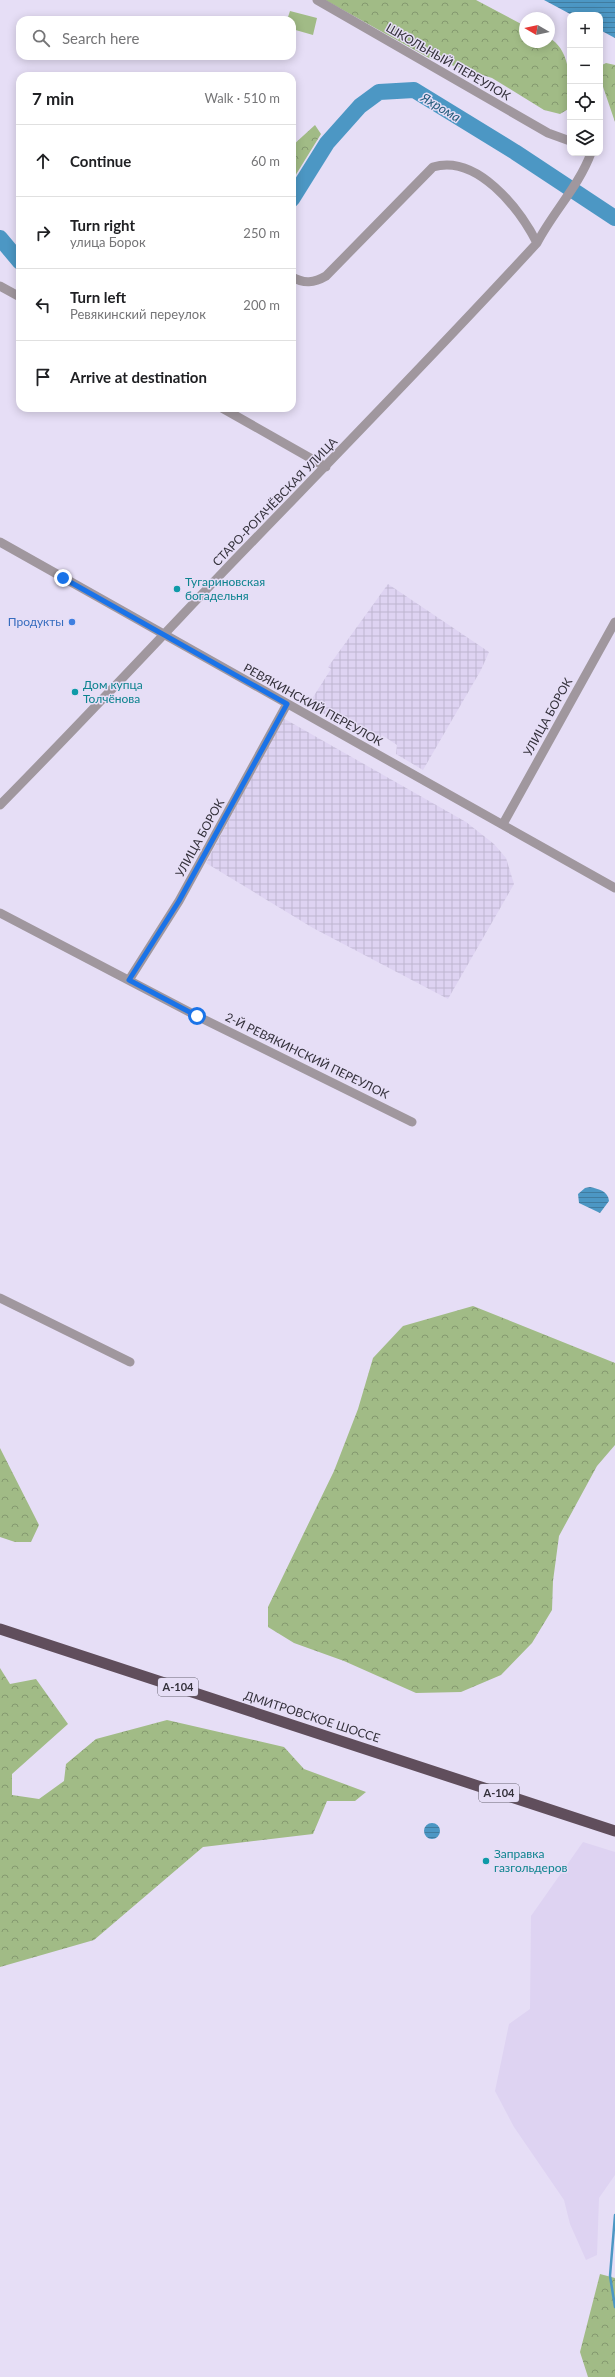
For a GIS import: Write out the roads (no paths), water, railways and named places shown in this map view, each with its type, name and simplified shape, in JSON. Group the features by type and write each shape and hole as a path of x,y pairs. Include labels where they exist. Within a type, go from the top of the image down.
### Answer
{"highway":[{"name":"ДМИТРОВСКОЕ ШОССЕ","path":"0,1629 615,1831"}],"street":[{"name":"ШКОЛЬНЫЙ ПЕРЕУЛОК","path":"317,0 548,133 567,139"},
{"name":"СТАРО-РОГАЧЁВСКАЯ УЛИЦА","path":"0,805 57,749 448,340 537,243 544,228 586,169 590,156"},
{"path":"296,279 309,282 326,276 433,167 446,164 458,166 473,172 500,192 515,206 537,243"},
{"path":"0,286 16,295"},
{"path":"229,412 326,467"},
{"name":"РЕВЯКИНСКИЙ ПЕРЕУЛОК","path":"0,542 164,636 503,824 615,888"},
{"name":"УЛИЦА БОРОК","path":"503,824 615,622"},
{"name":"УЛИЦА БОРОК","path":"129,980 179,901 287,704"},
{"name":"2-Й РЕВЯКИНСКИЙ ПЕРЕУЛОК","path":"0,913 129,980 412,1122"},
{"path":"0,1298 130,1362"}],"water":[{"path":"544,0 615,0 615,38 603,32 603,12 567,12"},
{"path":"590,1187 602,1191 607,1195 609,1201 600,1213 579,1203 578,1194 585,1188"},
{"path":"432,1823 439,1828 440,1831 435,1838 432,1839 425,1834 424,1831 429,1824"}],"waterway":[{"name":"Яхрома","path":"296,193 327,143 360,106 379,92 414,90 515,152 615,218"},
{"name":"Яхрома","path":"0,238 16,257"},
{"path":"615,2215 610,2276 615,2307"}],"place":[{"name":"Тугариновская богадельня","path":"177,589"},
{"name":"Продукты","path":"72,622"},
{"name":"Дом купца Толчёнова","path":"75,692"},
{"name":"Заправка газгольдеров","path":"486,1861"}]}
